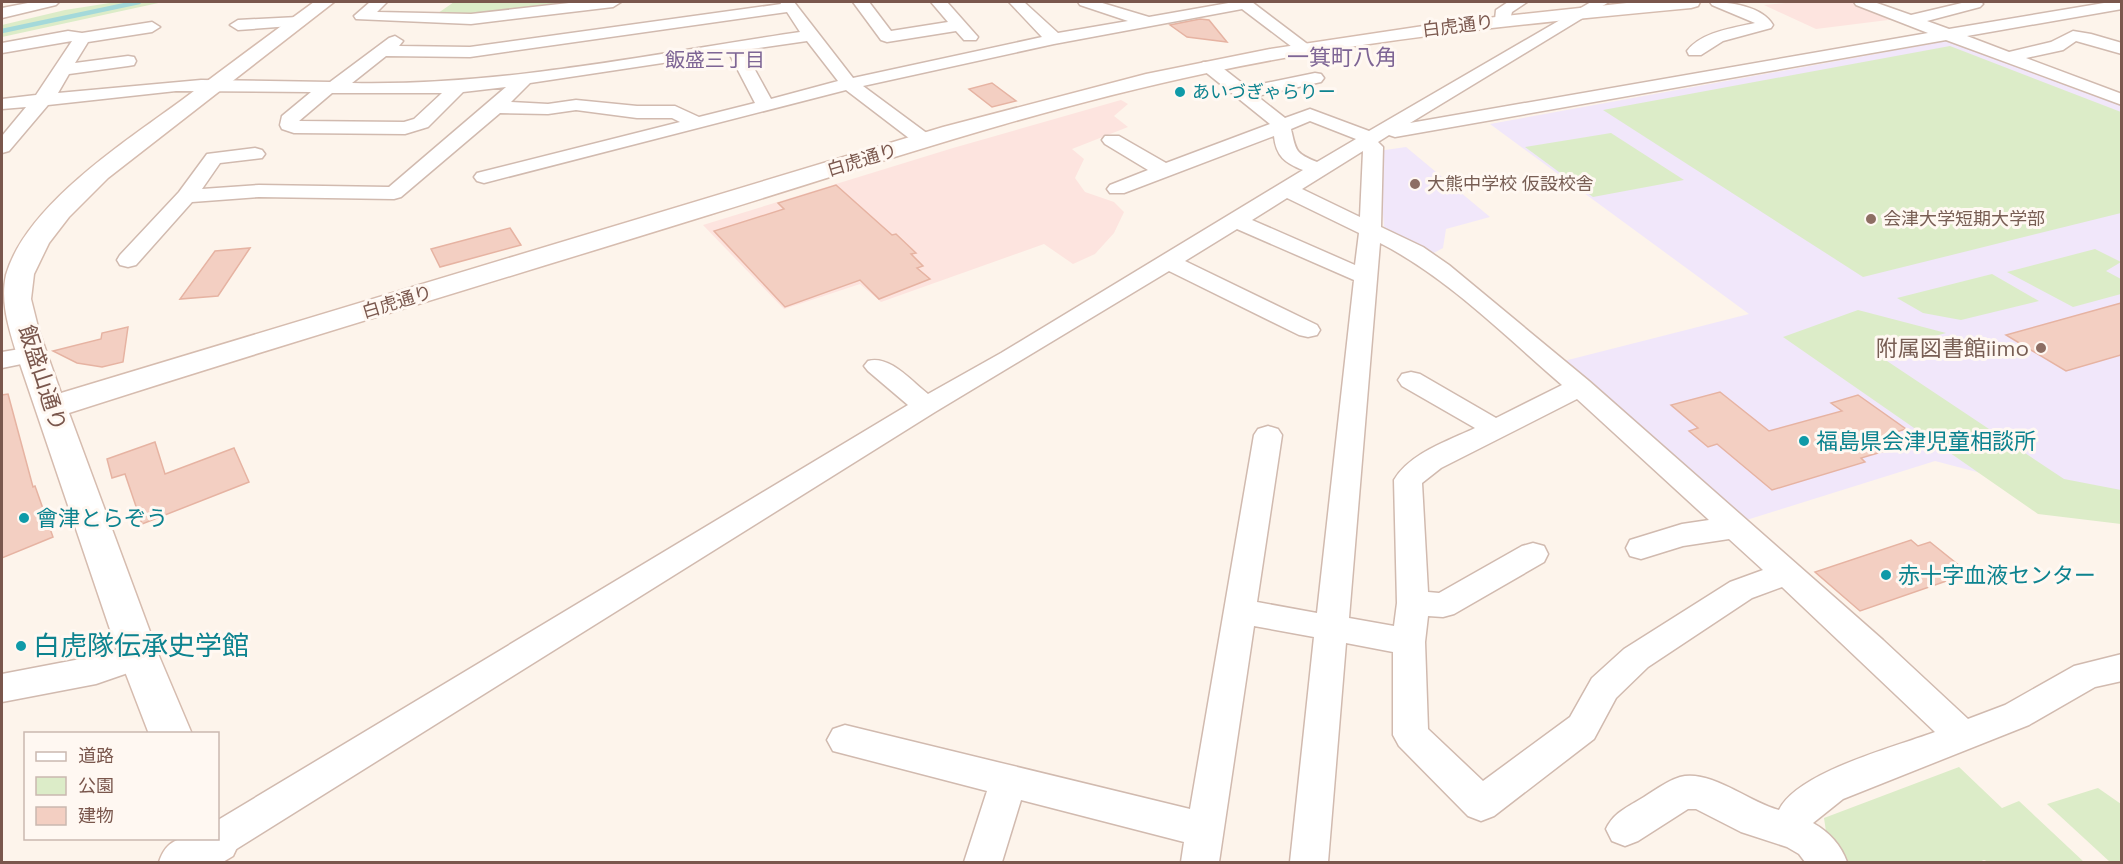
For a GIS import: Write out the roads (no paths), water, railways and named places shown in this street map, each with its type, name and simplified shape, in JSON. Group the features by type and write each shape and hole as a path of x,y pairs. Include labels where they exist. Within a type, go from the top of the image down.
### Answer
{"street":[{"path":"2,13 51,2"},
{"name":"飯盛山通り","path":"170,732 139,656 32,355 17,294 20,276 40,237 65,206 99,173 325,2"},
{"path":"379,2 362,16 426,19 494,17 566,4 613,2"},
{"path":"450,2 330,88 289,120 289,125 294,128 405,128 421,123 457,88"},
{"path":"861,2 887,37 960,25"},
{"path":"939,2 985,54"},
{"path":"1016,2 1054,39"},
{"path":"1085,2 1150,22"},
{"path":"1503,20 1504,10 1519,2"},
{"name":"白虎通り","path":"52,407 925,141 1031,110 1209,66 1306,49 1592,7 1691,2"},
{"path":"1695,51 1698,46 1765,25 1762,20 1717,2"},
{"path":"1861,2 2121,100"},
{"path":"484,177 849,84 1054,39 1244,3 1306,49"},
{"path":"566,4 583,69"},
{"path":"382,51 470,52 789,4 849,84 925,141"},
{"path":"1912,20 1975,4"},
{"path":"1117,189 1310,115 1371,138 2121,4"},
{"path":"209,851 926,406 1010,358 1167,261 1592,7"},
{"path":"238,25 298,22"},
{"path":"2,48 68,36 82,38 152,27"},
{"path":"2,104 184,86 457,88 811,35"},
{"path":"2009,57 2057,46 2073,36 2097,41 2121,50"},
{"path":"2097,41 2121,36"},
{"path":"2,147 43,100 82,38"},
{"path":"734,47 765,105"},
{"path":"63,70 128,62"},
{"path":"1209,66 1280,123 1285,136 1286,150 1290,156 1320,170"},
{"path":"186,196 258,191 297,194 394,193 496,107 524,78"},
{"path":"1245,93 1315,78"},
{"path":"496,107 548,109 576,105 637,112 675,111 697,123"},
{"path":"1309,862 1370,230 1373,147 1371,138"},
{"path":"1112,140 1164,171"},
{"path":"128,260 186,196 214,158 255,154"},
{"path":"1287,189 1415,252 1442,270 1580,387 1871,649 1963,737"},
{"path":"1235,220 1356,274"},
{"path":"1167,261 1308,330"},
{"path":"2,360 32,355"},
{"path":"876,366 926,406"},
{"path":"1411,380 1496,429"},
{"path":"1580,387 1431,461 1408,480 1413,603 1409,642 1411,735 1481,804 1582,728 1604,688 1636,658 1741,590 1787,573"},
{"path":"845,740 1008,783 1203,846 1269,435"},
{"path":"1641,548 1682,535 1736,527"},
{"path":"1413,603 1443,605 1533,554"},
{"path":"1239,611 1409,642"},
{"path":"2,688 96,670 139,656"},
{"path":"1789,829 1796,814 1830,787 2018,715 2086,676 2121,667"},
{"path":"983,862 1008,783"},
{"path":"1625,829 1682,793 1700,792 1754,820 1789,829 1812,842 1828,862"}],"waterway":[{"path":"2,31 139,2"}],"place":[{"name":"あいづぎゃらりー","path":"1180,92"},
{"name":"大熊中学校 仮設校舎","path":"1415,184"},
{"name":"会津大学短期大学部","path":"1871,219"},
{"name":"附属図書館iimo","path":"2041,348"},
{"name":"福島県会津児童相談所","path":"1804,441"},
{"name":"會津とらぞう","path":"24,518"},
{"name":"赤十字血液センター","path":"1886,575"},
{"name":"白虎隊伝承史学館","path":"21,646"}],"district":[{"name":"一箕町八角","path":"1342,57"},
{"name":"飯盛三丁目","path":"715,60"}]}
